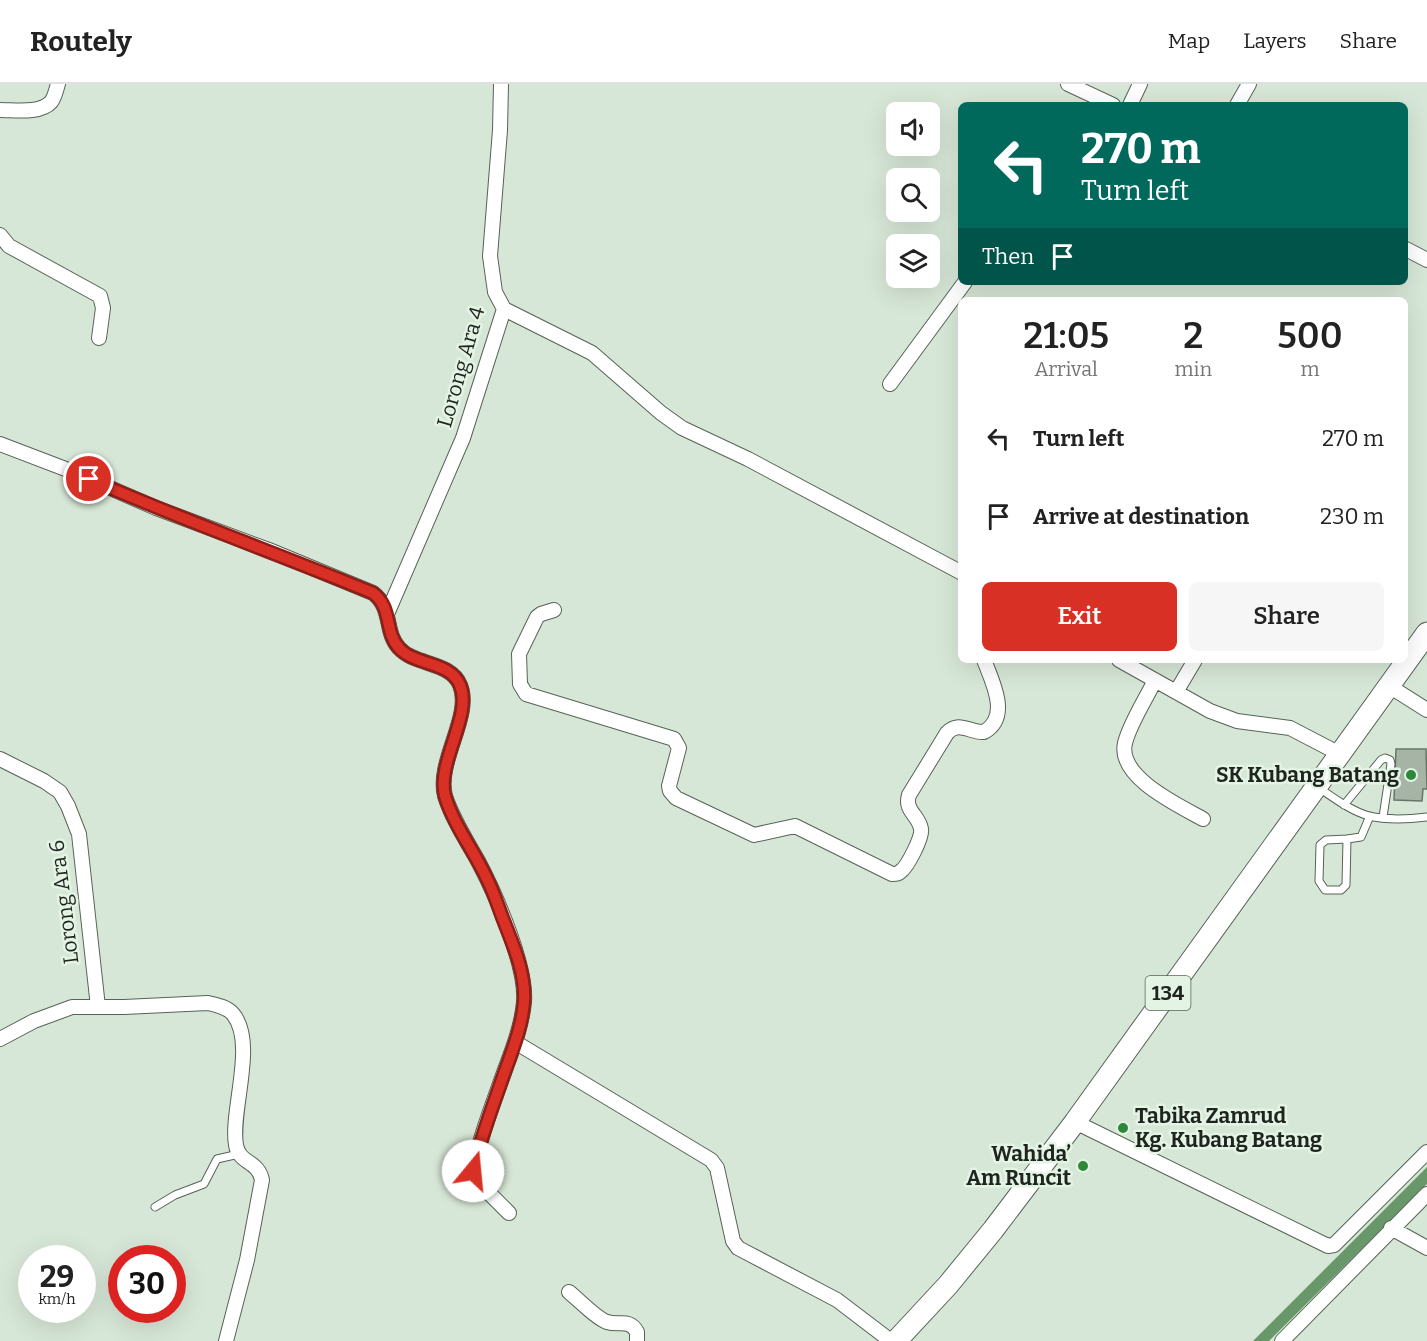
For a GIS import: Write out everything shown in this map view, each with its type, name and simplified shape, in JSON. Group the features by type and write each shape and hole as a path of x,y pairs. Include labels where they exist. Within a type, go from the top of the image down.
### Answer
{"main road":[{"name":"134","path":"1408,657 1427,633"},
{"name":"134","path":"893,1341 948,1285 1075,1122 1404,663"}],"street":[{"path":"0,110 29,110 48,105 53,100 58,84"},
{"name":"Lorong Ara 4","path":"387,614 463,438 504,309 495,292 490,256 500,130 501,84"},
{"path":"1068,84 1107,102"},
{"path":"1131,102 1140,84"},
{"path":"1239,102 1249,84"},
{"path":"0,235 9,246 100,296 103,308 99,338"},
{"path":"1408,250 1427,260"},
{"path":"890,384 963,285"},
{"path":"504,309 592,353 661,413 682,428 748,459 958,571"},
{"path":"0,444 373,593 384,604 393,639 398,648 406,654 446,670 459,682 462,709 451,745 444,793 457,823 489,881 522,970 524,1001 515,1042 473,1171 475,1179 509,1213"},
{"path":"554,610 537,617 519,654 520,684 526,694 674,739 679,748 669,786 676,798 754,835 795,826 892,874 898,873 905,867 921,834 919,823 908,807 909,795 947,733 950,729 959,726 974,732 984,732 992,725 999,711 999,704 985,663"},
{"path":"1124,663 1210,711 1237,721 1290,728 1340,754"},
{"path":"1176,692 1193,663"},
{"path":"1155,680 1127,736 1126,758 1135,775 1170,800 1203,819"},
{"path":"1389,686 1427,710"},
{"name":"Lorong Ara 6","path":"0,759 52,786 60,792 69,806 79,834 98,1007"},
{"path":"0,1039 72,1006 208,1003 222,1006 232,1012 238,1024 242,1052 236,1147 239,1154 258,1168 262,1190 226,1341"},
{"path":"515,1042 711,1160 717,1168 736,1246 837,1300 893,1341"},
{"path":"1075,1122 1328,1246 1334,1245 1427,1152"},
{"path":"1282,1341 1427,1194"},
{"path":"1391,1228 1427,1248"},
{"path":"569,1292 603,1320 611,1323 631,1324 637,1332 637,1341"}],"lane":[{"path":"1344,805 1385,758 1390,760 1391,764 1383,817"},
{"path":"1317,787 1344,805 1370,816 1427,817"},
{"path":"1347,840 1347,885 1341,890 1325,890 1319,881 1320,845 1326,840 1361,837 1370,816"},
{"path":"155,1207 175,1195 202,1185 217,1159 239,1154"}],"shaded area":[{"path":"1427,1167 1427,1184 1269,1341 1253,1341"}],"building":[{"path":"1396,749 1426,749 1427,789 1423,789 1422,801 1394,800"}],"place":[{"name":"SK Kubang Batang","path":"1411,775"},
{"name":"Tabika Zamrud Kg. Kubang Batang","path":"1123,1128"},
{"name":"Wahida’ Am Runcit","path":"1083,1166"}],"route":[{"path":"89,479 156,508 269,550 373,593 384,604 393,639 398,648 406,654 446,670 459,682 462,709 451,745 444,793 457,823 489,881 522,970 524,1001 517,1036 473,1171"}]}
